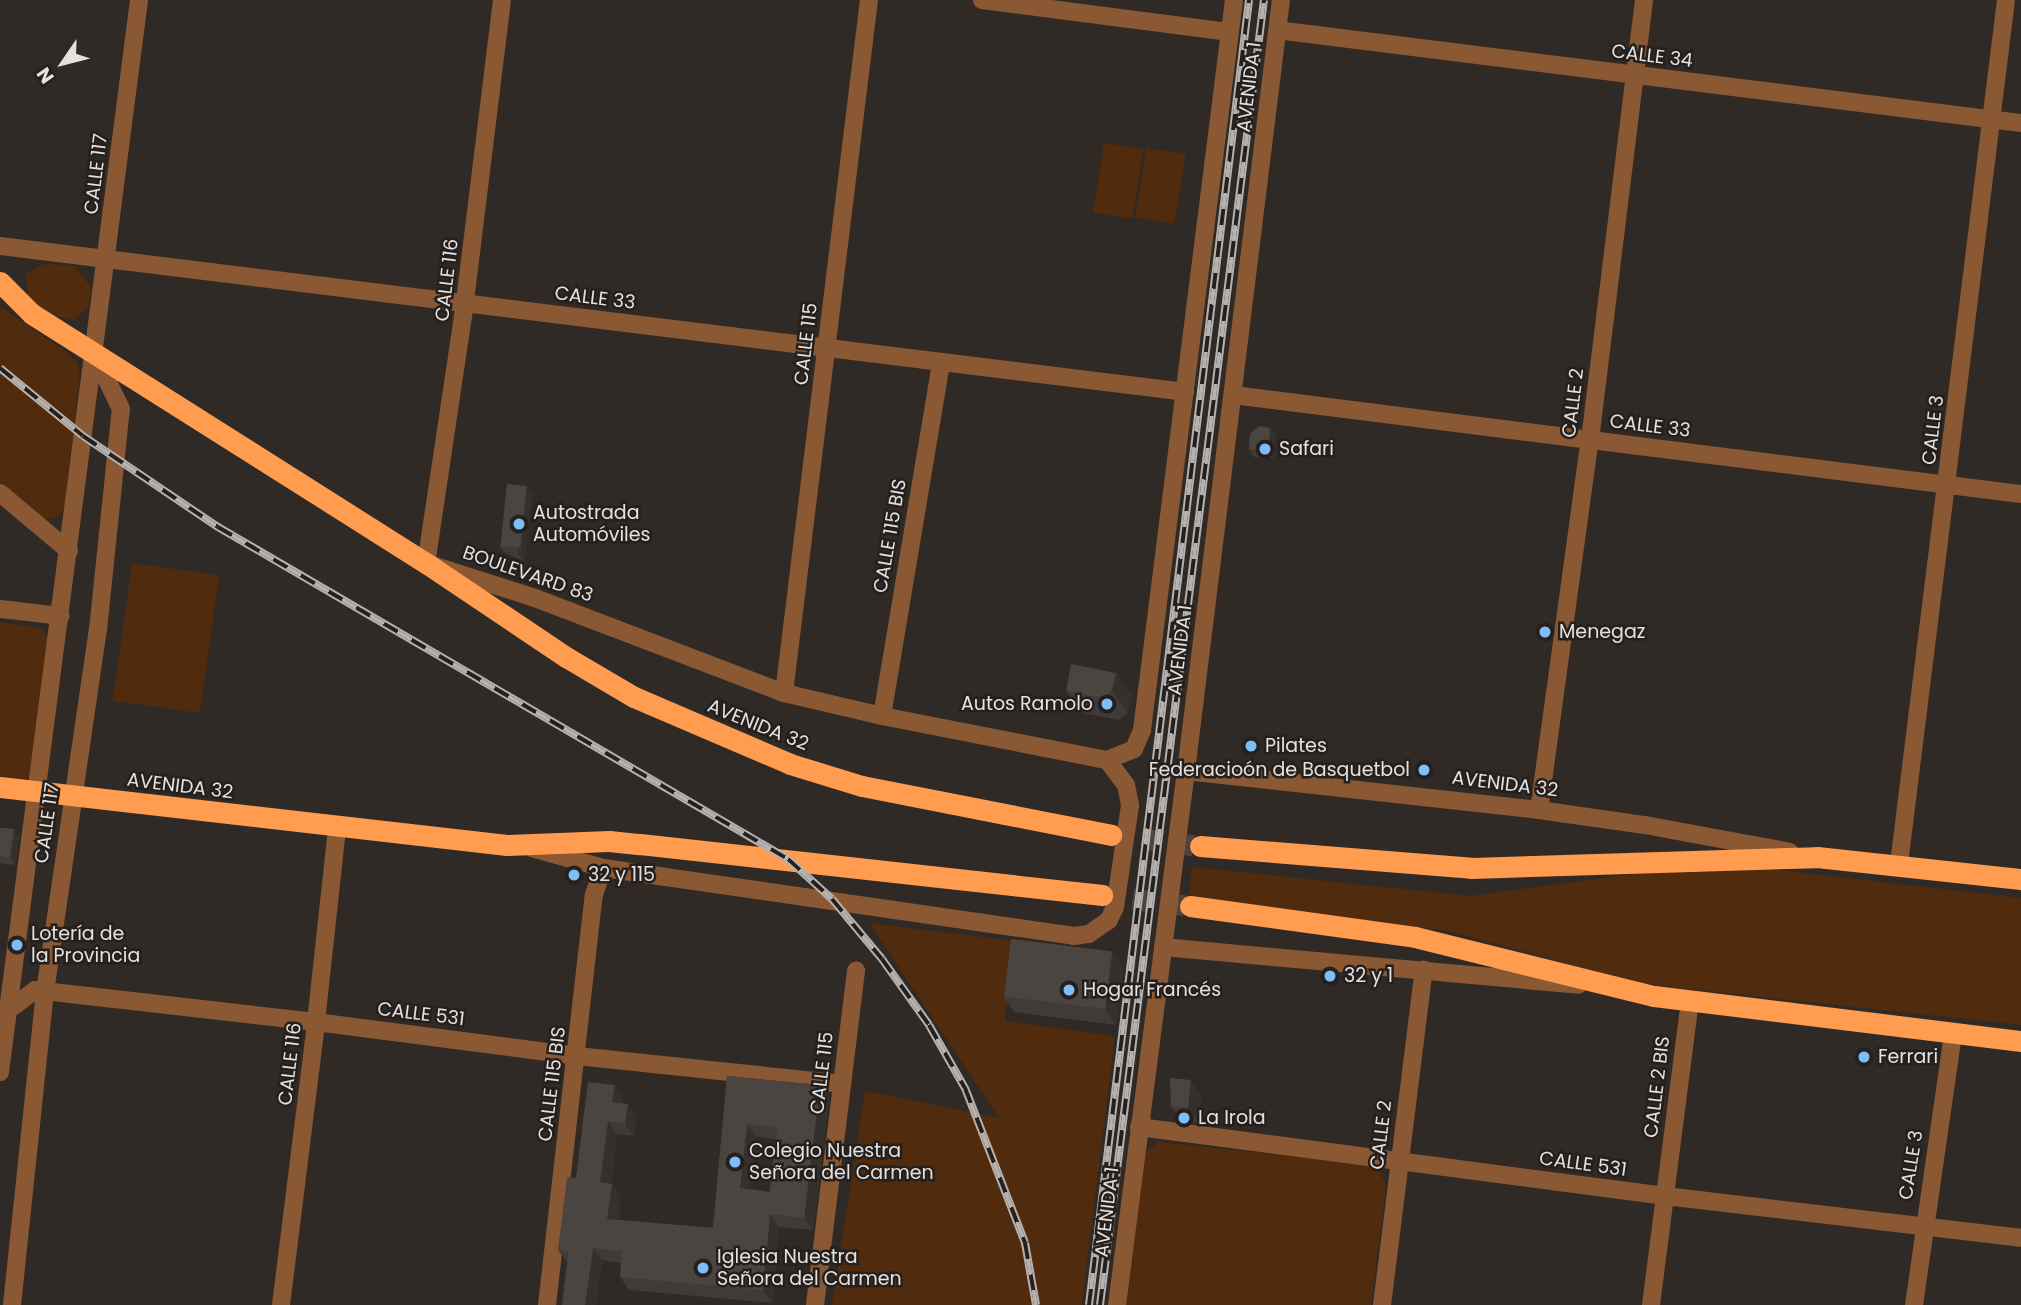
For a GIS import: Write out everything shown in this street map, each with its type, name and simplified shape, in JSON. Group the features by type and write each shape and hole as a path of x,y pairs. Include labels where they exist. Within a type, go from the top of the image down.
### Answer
{"highway":[{"name":"BOULEVARD 83","path":"0,282 32,314 426,563"},
{"name":"AVENIDA 32","path":"426,563 600,679 674,715 790,764 862,786 1111,835"},
{"name":"AVENIDA 32","path":"0,787 337,828 521,845 609,841 1102,895"},
{"name":"AVENIDA 32","path":"1200,846 1472,867 1817,857 2021,879"},
{"path":"1190,906 1415,937 1613,988 2021,1041"}],"street":[{"name":"CALLE 117","path":"0,1072 4,1009 14,966 61,615 139,0"},
{"name":"CALLE 116","path":"426,563 465,303 502,0"},
{"name":"CALLE 115","path":"784,693 869,0"},
{"path":"982,0 1230,32"},
{"name":"AVENIDA 1","path":"1107,760 1133,749 1142,730 1234,0"},
{"name":"AVENIDA 1","path":"1117,1305 1281,0"},
{"name":"CALLE 2","path":"1539,810 1590,440 1644,0"},
{"name":"CALLE 3","path":"1899,864 2006,0"},
{"name":"CALLE 34","path":"1277,30 2021,123"},
{"name":"CALLE 33","path":"0,246 1185,392"},
{"name":"CALLE 117","path":"12,1305 40,991 98,630 121,409 94,353"},
{"name":"CALLE 115 BIS","path":"881,716 941,362"},
{"name":"CALLE 33","path":"1233,395 2021,494"},
{"path":"0,493 69,551"},
{"name":"BOULEVARD 83","path":"426,563 535,598 784,693 881,716 1107,760"},
{"path":"0,609 61,615"},
{"name":"AVENIDA 32","path":"521,845 603,868 1074,936 1101,928 1115,907 1130,804 1126,785 1107,760"},
{"name":"AVENIDA 32","path":"1186,771 1539,810 1645,825 1817,857"},
{"name":"CALLE 116","path":"281,1305 337,828"},
{"name":"CALLE 115 BIS","path":"547,1305 594,895 603,868"},
{"path":"1163,947 1613,988"},
{"path":"4,1009 40,991 22,979 14,966"},
{"name":"CALLE 2","path":"1382,1305 1424,970"},
{"name":"CALLE 115","path":"815,1305 856,971"},
{"name":"CALLE 531","path":"40,991 316,1022 577,1056 842,1084"},
{"name":"CALLE 2 BIS","path":"1651,1305 1690,1000"},
{"name":"CALLE 3","path":"1913,1305 1953,1033"},
{"name":"CALLE 531","path":"1139,1127 1665,1196 2021,1238"}],"shaded area":[{"path":"1104,143 1144,149 1133,218 1093,212"},
{"path":"1146,148 1186,154 1175,223 1135,217"},
{"path":"45,264 75,266 92,289 88,308 74,320 43,314 29,298 25,274"},
{"path":"0,306 69,354 78,364 80,375 64,508 57,517 44,520 0,483"},
{"path":"132,563 219,575 200,713 113,701"},
{"path":"0,622 41,628 48,638 31,781 0,777"},
{"path":"1717,863 2021,898 2021,1025 1643,984 1449,931 1189,898 1192,867 1470,896"},
{"path":"869,923 1014,941 1005,1021 1115,1036 1082,1305 832,1305 865,1091 999,1118"},
{"path":"1158,1142 1369,1164 1380,1172 1386,1185 1371,1305 1125,1305 1144,1154"}],"building":[{"path":"1259,426 1270,428 1268,451 1249,449 1250,434"},
{"name":"Autostrada Automóviles","path":"507,484 527,486 520,548 501,546"},
{"path":"1071,664 1116,673 1112,690 1103,698 1066,691"},
{"path":"0,828 14,829 10,857 0,856"},
{"name":"Hogar Francés","path":"1011,939 1112,951 1105,1009 1004,997"},
{"path":"727,1076 820,1085 804,1218 770,1214 763,1290 620,1277 622,1251 593,1248 585,1305 562,1305 569,1251 558,1250 567,1177 576,1178 588,1082 615,1085 612,1102 628,1104 625,1124 608,1121 600,1182 612,1184 607,1219 713,1228","holes":["747,1124 777,1128 770,1192 740,1188"]},
{"path":"1170,1078 1191,1080 1188,1108 1171,1106"}],"tunnel":[{"path":"1111,835 1200,846"},
{"path":"1102,895 1190,906"}],"railway":[{"path":"1089,1305 1249,0"},
{"path":"1100,1305 1264,0"},
{"path":"0,368 83,436 218,527 788,859 832,899 882,959 929,1025 965,1088 1025,1243 1036,1305"}],"place":[{"name":"Safari","path":"1265,449"},
{"name":"Autostrada Automóviles","path":"519,524"},
{"name":"Menegaz","path":"1545,632"},
{"name":"Autos Ramolo","path":"1107,704"},
{"name":"Pilates","path":"1251,746"},
{"name":"Federacioón de Basquetbol","path":"1424,770"},
{"name":"32 y 115","path":"574,875"},
{"name":"Lotería de la Provincia","path":"17,945"},
{"name":"32 y 1","path":"1330,976"},
{"name":"Hogar Francés","path":"1069,990"},
{"name":"Ferrari","path":"1864,1057"},
{"name":"La Irola","path":"1184,1118"},
{"name":"Colegio Nuestra Señora del Carmen","path":"735,1162"},
{"name":"Iglesia Nuestra Señora del Carmen","path":"703,1268"}]}
